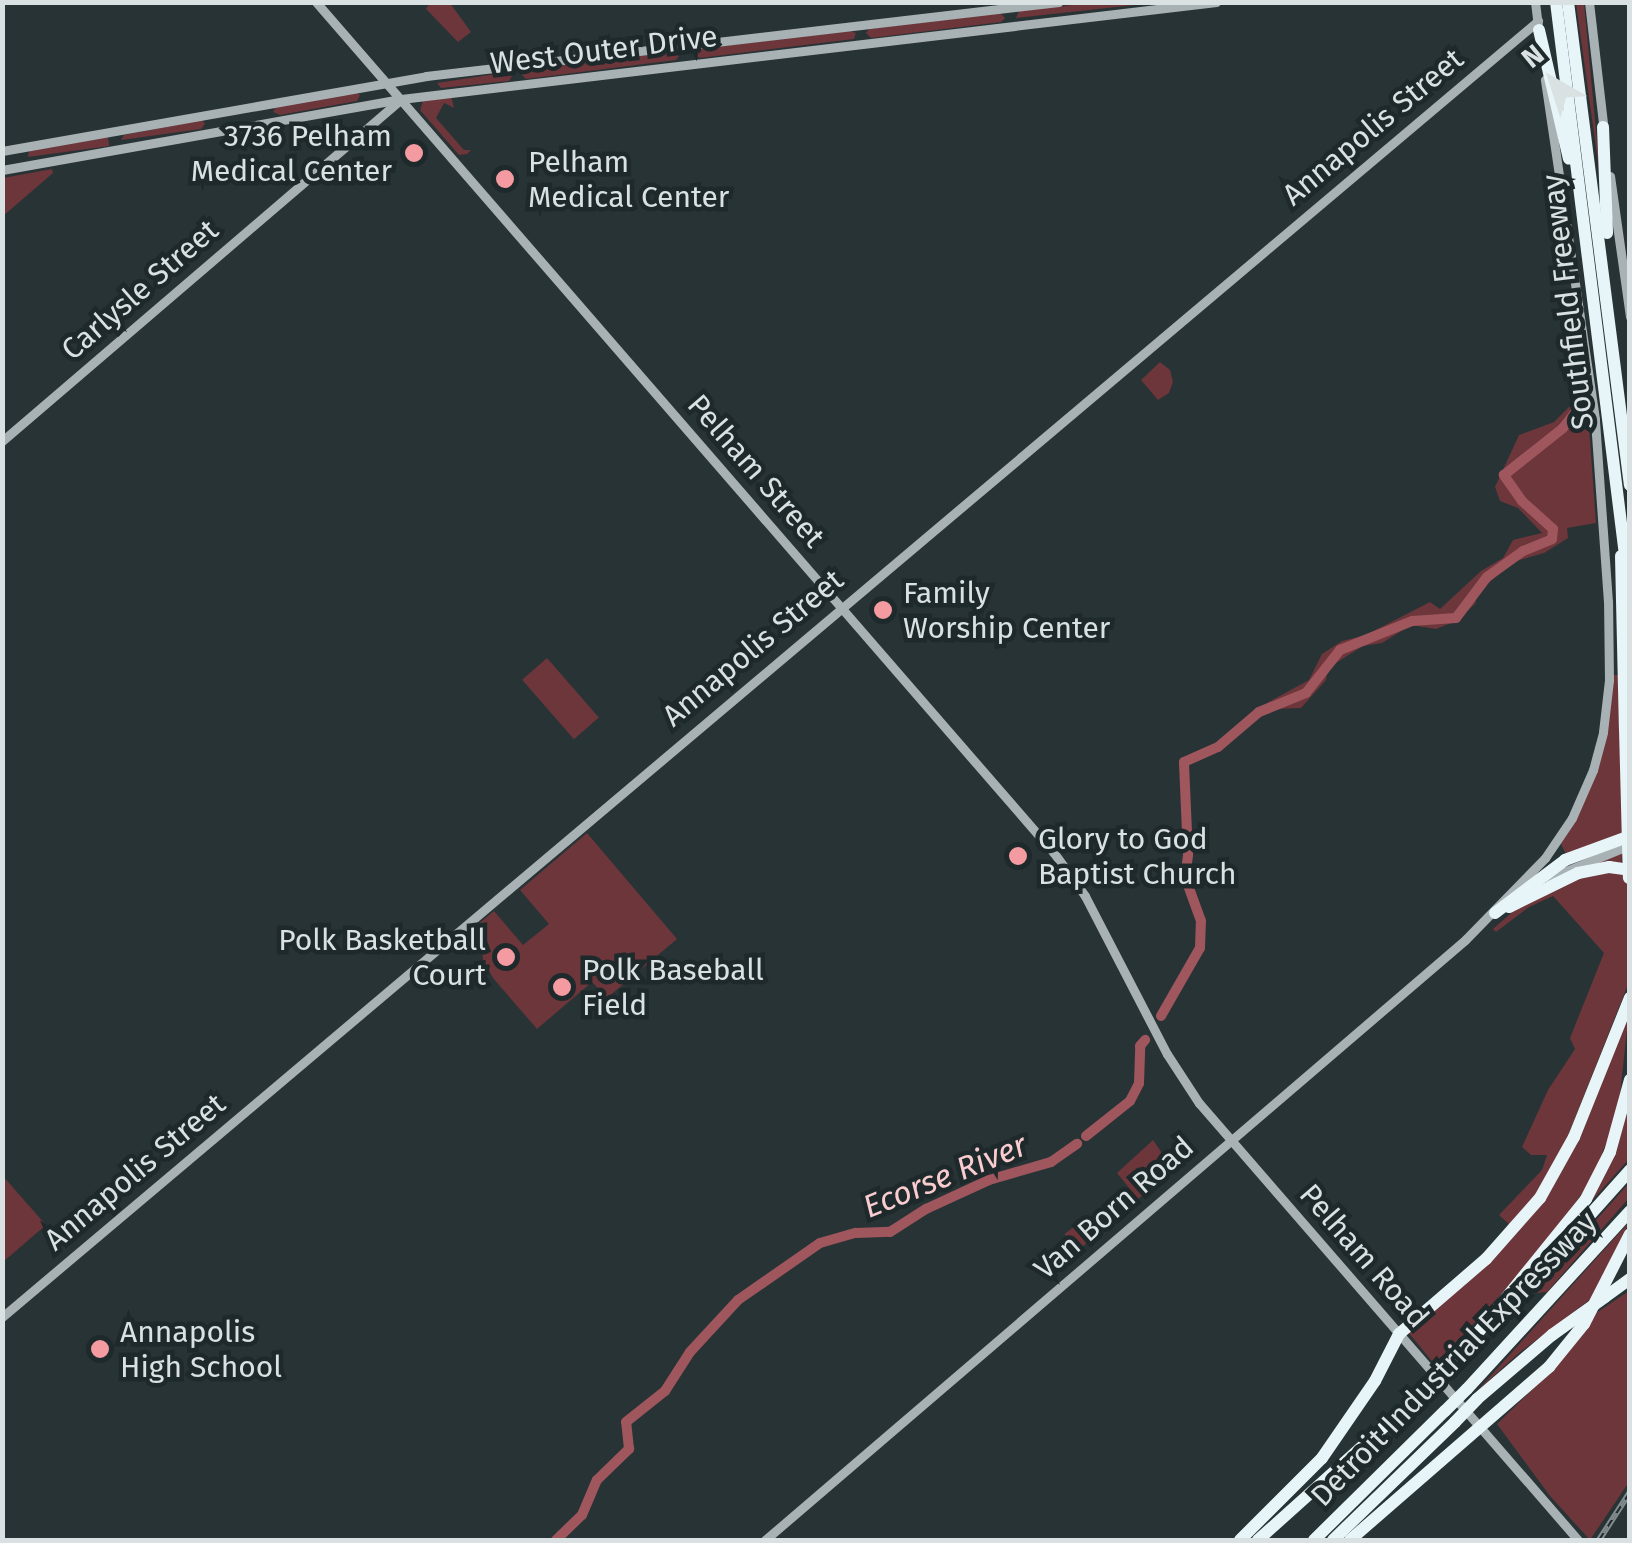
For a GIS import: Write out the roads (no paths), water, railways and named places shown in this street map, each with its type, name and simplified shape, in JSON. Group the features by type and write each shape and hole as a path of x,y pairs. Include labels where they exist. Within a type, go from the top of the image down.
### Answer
{"highway":[{"name":"Southfield Freeway","path":"1556,2 1630,595"},
{"name":"Southfield Freeway","path":"1568,2 1630,485"},
{"path":"1539,26 1594,296"},
{"path":"1603,127 1607,230 1603,260"},
{"path":"1624,437 1630,458"},
{"path":"1623,549 1618,564 1630,887"},
{"path":"1501,910 1568,863 1630,836"},
{"path":"1501,910 1578,872 1609,867 1630,870"},
{"path":"1240,1540 1322,1458 1375,1381 1399,1334 1486,1259 1540,1198 1574,1137 1630,998"},
{"path":"1455,1360 1586,1199 1610,1152 1630,1080"},
{"name":"Detroit Industrial Expressway","path":"1258,1540 1426,1389 1630,1170"},
{"name":"Detroit Industrial Expressway","path":"1314,1540 1472,1394 1630,1211"},
{"path":"1350,1540 1482,1428 1572,1342 1630,1234"},
{"path":"1472,1394 1630,1282"},
{"path":"1333,1540 1450,1416"}],"main road":[{"name":"Pelham Street","path":"316,2 1072,876 1166,1054 1229,1141"},
{"name":"West Outer Drive","path":"2,151 387,82 1058,2"},
{"name":"West Outer Drive","path":"2,170 401,99 1216,2"},
{"name":"Van Born Road","path":"765,1540 1501,910 1559,839 1597,757 1608,696 1610,648 1598,450 1535,2"},
{"path":"1590,2 1630,317"},
{"name":"Annapolis Street","path":"2,1316 841,606 1539,26"},
{"path":"436,76 438,95"},
{"path":"358,88 361,106"},
{"name":"Carlysle Street","path":"2,441 401,99"},
{"path":"270,104 273,122"},
{"path":"1559,839 1568,863 1630,845"},
{"name":"Pelham Road","path":"1229,1141 1578,1540"}],"waterway":[{"name":"Ecorse River","path":"1161,1016 1200,948 1201,921 1185,877 1188,855 1184,762 1218,747 1259,712 1306,693 1340,650 1412,621 1456,618 1487,577 1523,551 1552,539 1553,529 1522,501 1504,475 1563,428 1586,399"},
{"name":"Ecorse River","path":"1086,1136 1130,1101 1139,1083 1140,1046 1145,1040"},
{"name":"Ecorse River","path":"556,1540 582,1515 597,1480 629,1449 626,1422 665,1391 690,1352 738,1300 820,1243 856,1233 890,1232 926,1209 989,1180 1051,1162 1077,1144"}],"railway":[{"path":"1599,1540 1630,1492"}],"place":[{"name":"3736 Pelham Medical Center","path":"414,153"},
{"name":"Pelham Medical Center","path":"505,179"},
{"name":"Family Worship Center","path":"883,610"},
{"name":"Glory to God Baptist Church","path":"1018,856"},
{"name":"Polk Basketball Court","path":"506,957"},
{"name":"Polk Baseball Field","path":"562,987"},
{"name":"Annapolis High School","path":"100,1349"}]}
